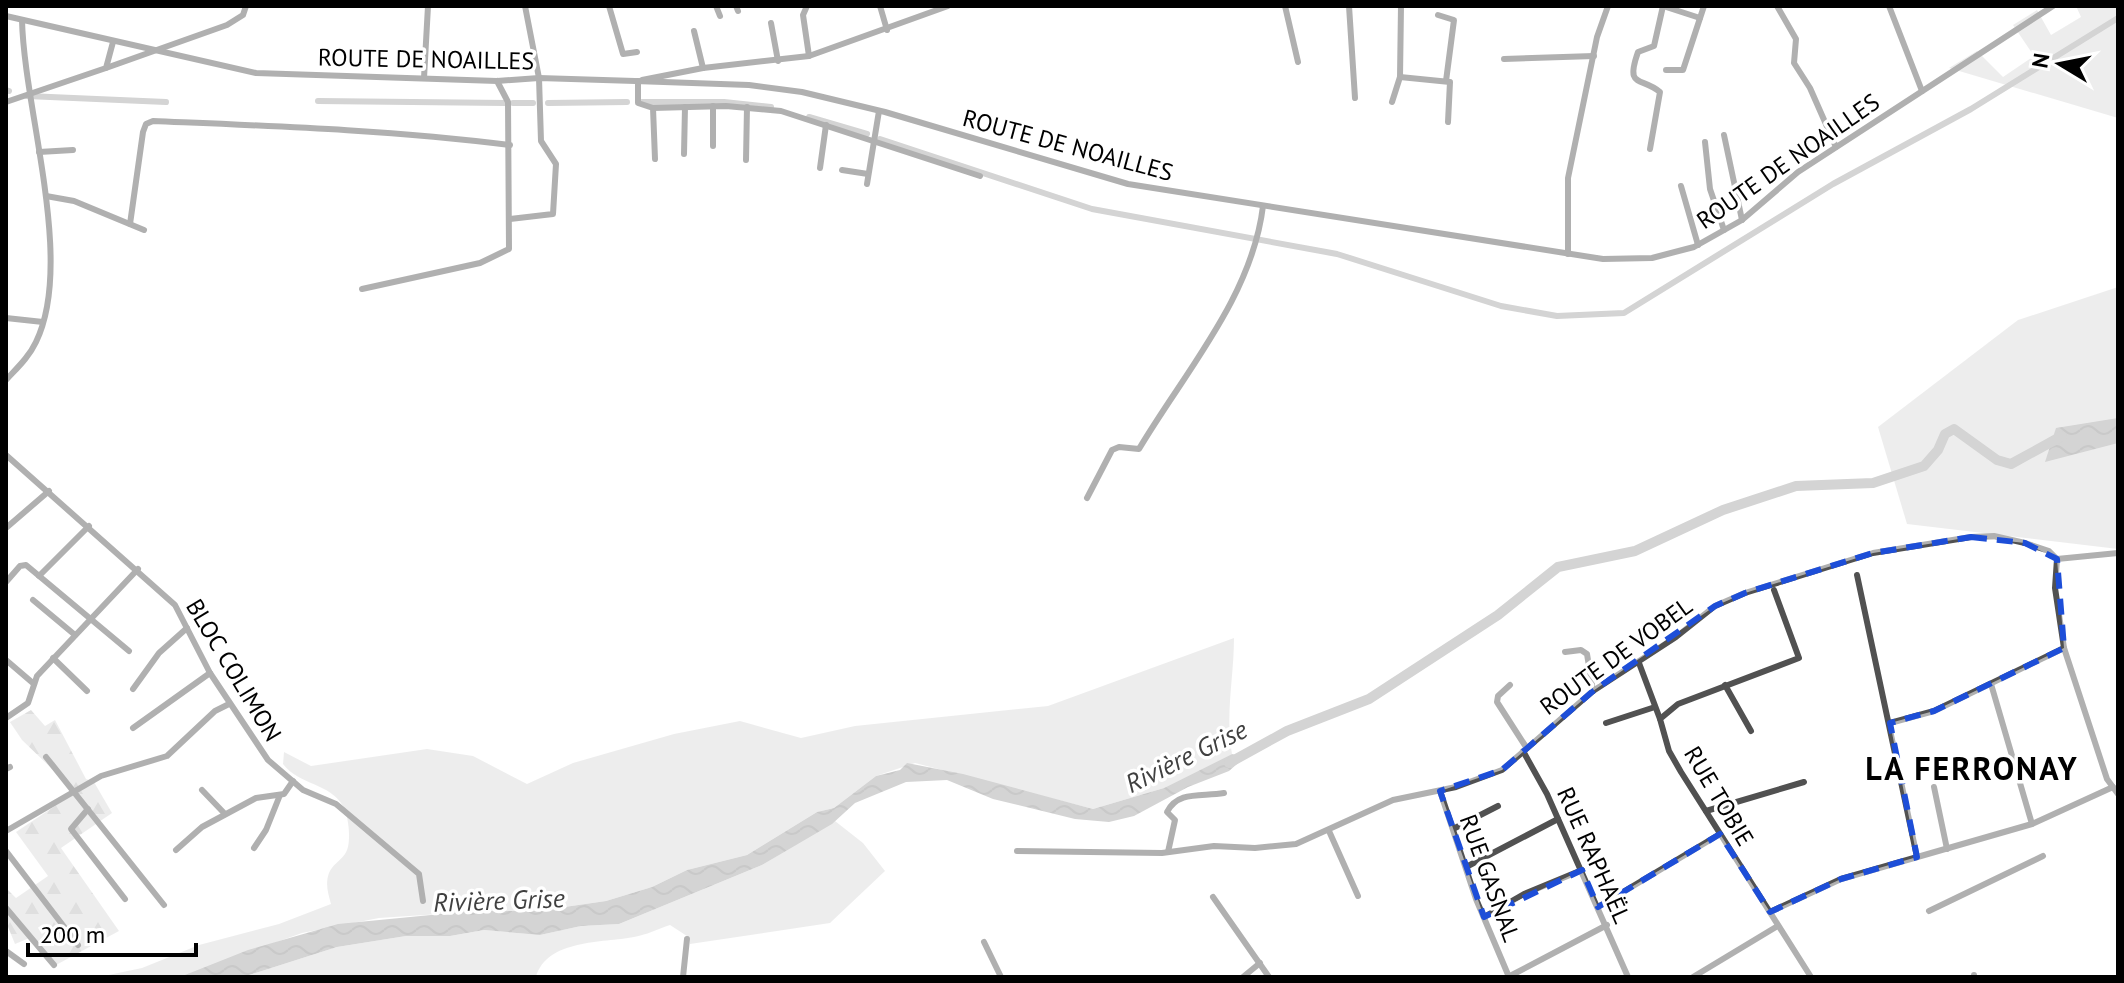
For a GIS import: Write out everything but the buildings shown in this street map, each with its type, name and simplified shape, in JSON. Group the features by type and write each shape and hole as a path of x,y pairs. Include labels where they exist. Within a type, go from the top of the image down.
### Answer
{"street":[{"path":"6,102 227,25 243,15 246,6"},
{"path":"424,78 428,6"},
{"path":"510,219 553,214 556,164 541,141 539,78 525,6"},
{"path":"609,6 623,54 637,52"},
{"path":"716,6 720,16"},
{"path":"807,6 803,15 809,56"},
{"path":"880,6 887,30"},
{"path":"948,6 809,56 703,68 636,81 638,103 653,108 713,106 781,111 980,176"},
{"path":"1285,6 1298,62"},
{"path":"1349,6 1355,98"},
{"path":"1392,102 1400,77 1401,6"},
{"path":"1568,254 1568,178 1608,6"},
{"path":"1650,149 1660,92 1635,80 1632,74 1638,52 1654,46 1663,6 1700,18"},
{"path":"1666,70 1683,70 1704,6"},
{"path":"1777,6 1796,39 1794,63 1810,88 1836,147"},
{"path":"1889,6 1922,91"},
{"name":"ROUTE DE NOAILLES","path":"6,16 153,52 256,73 497,81 539,78 636,81 749,85 802,92 879,111 1128,184 1603,259 1652,258 1698,245 1742,220 1798,172 2053,6"},
{"path":"1438,15 1454,20 1446,81"},
{"path":"6,380 25,361 43,322 50,289 46,196 28,94 22,20"},
{"path":"771,23 778,61"},
{"path":"694,31 703,68"},
{"path":"106,68 113,42"},
{"path":"1504,59 1594,56"},
{"path":"1400,77 1446,81 1451,85 1448,122"},
{"path":"362,289 438,273 500,255 509,249 508,102 497,81"},
{"path":"713,106 713,146"},
{"path":"684,154 685,107"},
{"path":"746,160 747,107"},
{"path":"653,108 655,159"},
{"path":"867,184 879,111"},
{"path":"130,224 143,132 148,122 207,126 246,123 510,145"},
{"path":"820,168 826,125"},
{"path":"1724,135 1742,220"},
{"path":"1705,142 1710,189 1724,230"},
{"path":"39,152 73,150"},
{"path":"842,170 868,174"},
{"path":"1681,186 1698,245"},
{"path":"46,196 74,201 144,230"},
{"path":"1087,498 1112,450 1119,447 1139,449 1218,326 1257,245 1263,206"},
{"path":"6,318 43,322"},
{"name":"BLOC COLIMON","path":"6,455 175,605 210,673 268,760 303,790 336,804 419,874 423,901"},
{"path":"6,528 49,491"},
{"path":"39,576 89,526"},
{"name":"ROUTE DE VOBEL","path":"1017,851 1168,852 1296,844 1393,800 1483,780 1502,770 1593,691 1639,663 1727,600 1873,553 1994,536 2049,551 2057,559"},
{"path":"2118,553 2057,559 2055,588 2064,648 2118,794"},
{"path":"6,582 22,565 129,651"},
{"path":"6,718 28,703 34,684 53,658 138,569"},
{"path":"1857,575 1917,857"},
{"path":"1660,719 1678,704 1799,658 1774,590"},
{"path":"33,600 75,635"},
{"path":"133,689 159,653 187,628"},
{"path":"1890,723 1934,711 2064,648"},
{"path":"1565,652 1578,650 1587,654 1593,691"},
{"path":"53,658 87,691"},
{"path":"6,660 34,684"},
{"name":"RUE TOBIE","path":"1639,663 1669,751 1770,912 1776,927 1811,977"},
{"path":"133,728 210,673"},
{"path":"1991,684 2032,824"},
{"name":"RUE RAPHAËL","path":"1510,685 1498,696 1498,706 1525,749 1628,977"},
{"path":"1725,685 1751,731"},
{"path":"6,831 101,776 167,756 215,711 229,704"},
{"path":"1606,723 1655,707"},
{"path":"46,757 164,905"},
{"path":"254,848 266,830 280,795 293,781"},
{"path":"1706,811 1804,782"},
{"path":"1934,787 1947,849"},
{"path":"1770,912 1841,879 2032,824 2113,787"},
{"path":"202,790 225,814"},
{"name":"RUE GASNAL","path":"1440,791 1508,977"},
{"path":"1168,852 1175,820 1167,812 1171,805 1187,795 1224,793"},
{"path":"176,850 202,827 225,814 262,795 280,795"},
{"path":"1453,829 1498,806"},
{"path":"88,809 71,829 125,899"},
{"path":"1468,866 1558,819"},
{"path":"1329,831 1358,896"},
{"path":"1598,907 1720,834"},
{"path":"6,851 78,945"},
{"path":"1929,911 2043,856"},
{"path":"1484,917 1524,894 1582,870"},
{"path":"1213,897 1269,977"},
{"path":"6,908 54,965"},
{"path":"1508,977 1607,925"},
{"path":"1693,977 1776,927"},
{"path":"683,977 687,939"},
{"path":"984,942 1001,977"},
{"path":"6,951 24,964"},
{"path":"1243,977 1260,963"}],"highlighted area":[{"path":"1971,537 2025,543 2057,559 2064,648 1934,711 1890,723 1917,857 1841,879 1770,912 1720,834 1598,907 1582,870 1484,917 1440,791 1502,770 1593,691 1715,606 1745,593 1873,553"}],"green space":[{"path":"2076,6 2118,6 2118,118 1949,68 1977,51 2003,77 2034,56 2013,25 2037,10 2051,35 2081,17"},
{"path":"2118,287 2118,549 1907,524 1878,427 2018,320"},
{"path":"1234,638 1230,710 1232,754 1164,788 1093,809 915,763 876,776 834,808 817,812 747,855 687,870 652,887 606,901 537,911 379,918 302,933 180,977 99,977 142,968 199,945 279,924 331,904 328,877 345,854 348,844 345,811 337,798 290,771 283,764 284,752 311,766 427,749 473,756 527,784 573,763 674,734 740,721 801,738 855,726 1048,706"},
{"path":"31,710 45,726 55,720 86,779 94,782 112,813 61,848 119,931 56,965 32,937 15,944 6,922 6,888 16,898 48,876 16,832 76,792 22,740 10,722"},
{"path":"835,821 863,843 885,871 830,923 690,944 690,938 670,925 638,936 564,949 542,965 536,977 243,977 337,947 406,936 450,936 484,930 540,935 581,926 619,924 762,865"}],"water":[{"path":"2118,418 2118,443 2045,462 2056,428"},
{"path":"1232,754 1245,757 1229,771 1188,787 1134,816 1109,822 1075,819 993,799 947,780 906,782 855,803 832,824 762,865 619,924 581,926 540,935 484,930 450,936 406,936 337,947 243,977 180,977 248,950 338,924 472,911 537,911 606,901 652,887 687,870 747,855 817,812 834,808 876,776 900,770 907,763 963,774 1093,809 1164,788"}],"waterway":[{"path":"880,139 1092,209 1337,254 1501,306 1557,316 1624,313 1833,184 1971,109 2118,18"},
{"path":"27,96 166,102"},
{"path":"318,101 506,103"},
{"path":"548,103 627,102"},
{"path":"642,102 724,102 771,107"},
{"path":"513,103 533,103"},
{"path":"809,117 867,134"},
{"name":"Rivière Grise","path":"1229,763 1287,731 1369,699 1498,615 1558,567 1635,551 1723,510 1796,486 1873,483 1924,466 1938,450 1945,434 1954,429 1997,460 2011,464 2062,436"}],"district":[{"name":"LA FERRONAY","path":"1972,768"}]}
